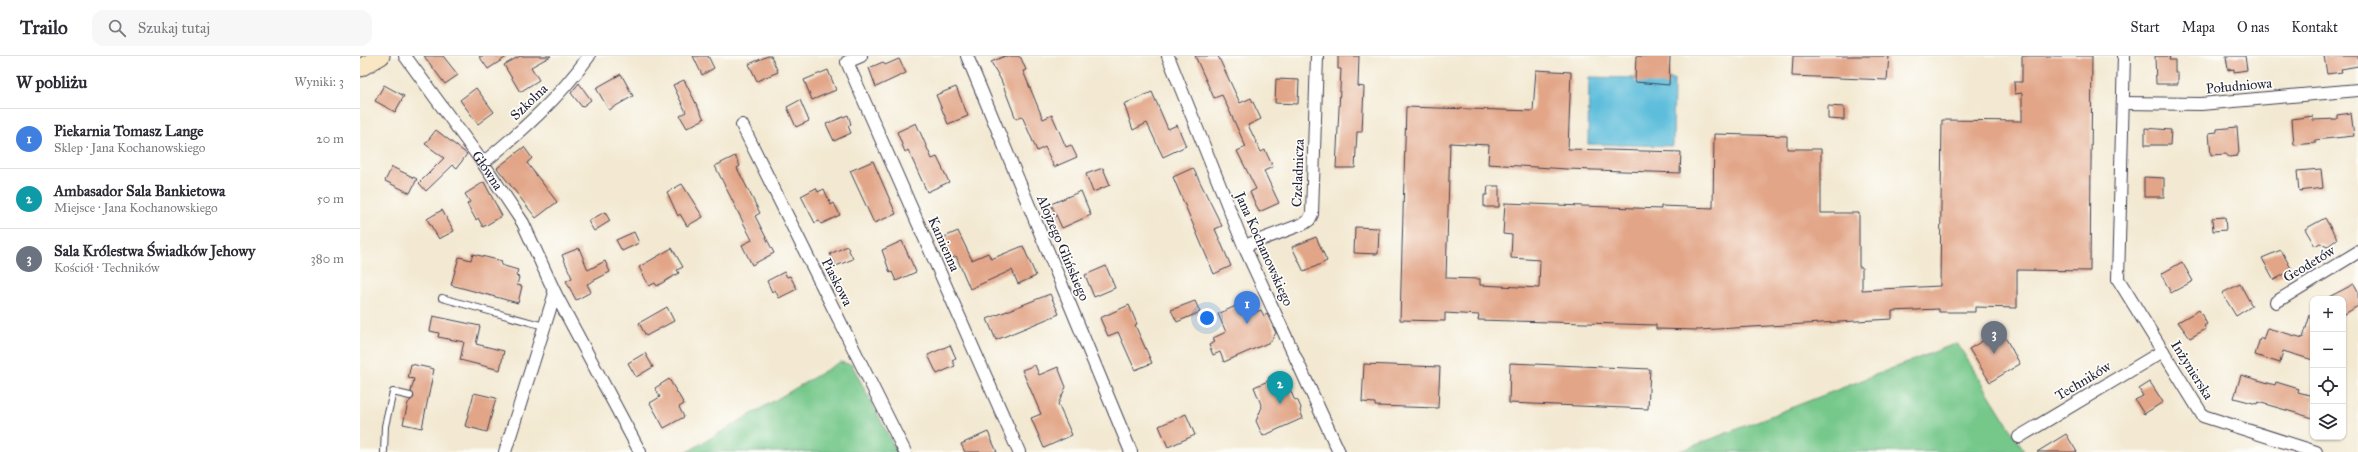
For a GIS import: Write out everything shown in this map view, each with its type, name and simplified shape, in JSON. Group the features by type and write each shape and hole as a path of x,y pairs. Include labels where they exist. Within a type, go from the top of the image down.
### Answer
{"street":[{"path":"360,68 381,56"},
{"name":"Główna","path":"405,56 483,163 523,223 555,293 640,452"},
{"name":"Szkolna","path":"483,163 553,101 588,56"},
{"name":"Kamienna","path":"861,56 847,62 1019,452"},
{"name":"Alojzego Glińskiego","path":"966,56 1131,452"},
{"name":"Jana Kochanowskiego","path":"1168,56 1244,246 1339,452"},
{"name":"Czeladnicza","path":"1244,246 1303,224 1309,220 1312,214 1317,56"},
{"path":"2123,103 2124,56"},
{"name":"Południowa","path":"2123,103 2201,104 2358,90"},
{"name":"Inżynierska","path":"2123,103 2118,279 2203,416 2316,452"},
{"name":"Piaskowa","path":"742,125 906,452"},
{"name":"Geodetów","path":"2276,302 2358,252"},
{"path":"505,452 555,293"},
{"name":"Techników","path":"2019,437 2163,351"}],"lane":[{"path":"442,298 544,326"},
{"path":"384,452 385,426 393,392 410,396"}],"green space":[{"path":"1957,343 2025,452 1678,452"},
{"path":"840,362 852,365 897,452 687,452"}],"water":[{"path":"1589,77 1674,79 1673,146 1588,144"}],"building":[{"path":"424,56 443,56 458,75 445,84"},
{"path":"479,56 508,56 488,69"},
{"path":"520,56 551,56 531,67 539,80 520,92 504,65"},
{"path":"693,56 708,56 714,68 702,75"},
{"path":"771,56 778,72 757,81 749,64"},
{"path":"1005,56 1018,56 1021,58 1026,70 1023,71 1043,119 1052,115 1066,147 1071,145 1077,157 1054,167 1045,147 1037,151 1022,116 1016,119 1001,80 991,62"},
{"path":"1195,56 1218,56 1240,103 1251,98 1261,119 1248,125 1261,152 1265,150 1273,167 1264,171 1279,203 1259,212 1250,192 1256,189 1237,151 1246,147 1222,95 1214,98"},
{"path":"1338,56 1359,56 1358,86 1364,87 1362,132 1357,132 1355,168 1336,168 1341,69 1338,69"},
{"path":"1636,56 1670,56 1669,85 1635,82"},
{"path":"1793,56 1889,56 1887,80 1792,76"},
{"path":"2022,56 2092,56 2090,271 2017,270 2017,308 1975,307 1975,312 1939,312 1939,309 1892,311 1892,319 1699,330 1656,329 1656,325 1478,320 1479,315 1445,313 1445,321 1400,320 1406,107 1533,111 1536,70 1571,72 1568,149 1681,152 1680,173 1567,169 1488,164 1489,145 1450,143 1446,278 1480,279 1480,285 1539,288 1540,260 1511,258 1512,235 1503,234 1505,203 1661,209 1661,206 1713,208 1714,134 1787,136 1787,149 1821,149 1821,213 1859,213 1859,267 1862,267 1862,290 1940,286 1942,120 2022,121 2022,93 2015,94 2014,82 2022,82"},
{"path":"2155,56 2170,56 2169,60 2175,60 2175,73 2178,73 2178,84 2156,84"},
{"path":"2226,56 2245,56 2247,70 2234,72 2234,69 2228,70"},
{"path":"2324,56 2358,56 2358,66 2341,69 2342,72 2327,74"},
{"path":"899,59 906,73 876,87 869,68 883,62 885,65"},
{"path":"828,70 836,90 812,100 804,80"},
{"path":"621,74 633,96 609,110 596,88"},
{"path":"1276,79 1299,80 1298,104 1275,103"},
{"path":"684,80 704,119 687,128 680,116 686,112 673,85"},
{"path":"579,83 591,100 582,107 571,93"},
{"path":"384,85 404,96 395,112 375,101"},
{"path":"956,87 968,116 948,124 936,95"},
{"path":"476,88 494,112 478,124 460,100"},
{"path":"1152,92 1168,129 1177,125 1186,146 1163,157 1147,123 1133,130 1124,104"},
{"path":"800,100 809,121 796,127 787,107"},
{"path":"1828,106 1844,107 1844,120 1828,119"},
{"path":"2351,113 2354,136 2315,140 2316,143 2294,145 2292,119 2313,116 2313,120 2337,119 2337,115"},
{"path":"848,115 851,124 848,126 851,133 834,141 826,124"},
{"path":"916,123 932,159 937,157 949,182 927,192 908,150 905,152 897,132"},
{"path":"2237,127 2239,152 2237,156 2229,157 2226,154 2211,155 2209,133 2217,132 2217,129"},
{"path":"2145,128 2171,130 2170,145 2145,145"},
{"path":"436,130 467,154 457,168 453,165 426,191 419,183 444,158 425,144"},
{"path":"524,147 532,158 527,163 557,202 536,218 497,168"},
{"path":"735,156 740,166 737,168 760,213 755,216 774,253 752,265 742,245 752,240 715,166"},
{"path":"873,161 896,214 874,223 850,171"},
{"path":"392,167 417,179 410,193 385,181"},
{"path":"1103,168 1110,185 1093,192 1086,174"},
{"path":"1193,168 1222,226 1215,229 1231,266 1214,274 1173,177"},
{"path":"2321,169 2323,188 2299,191 2297,171"},
{"path":"2144,177 2164,178 2164,197 2144,197"},
{"path":"484,182 502,216 483,227 478,218 476,220 467,204 470,202 465,194"},
{"path":"682,184 703,217 687,226 680,214 678,216 667,192"},
{"path":"1488,186 1499,186 1499,207 1484,207 1484,195 1487,195"},
{"path":"816,188 818,192 824,189 831,205 834,203 840,215 821,224 819,221 815,223 801,196"},
{"path":"1081,191 1091,215 1062,228 1051,204"},
{"path":"442,210 454,231 439,239 427,219"},
{"path":"605,212 610,221 594,231 588,221"},
{"path":"2225,217 2226,230 2213,231 2212,218"},
{"path":"2325,218 2337,239 2327,247 2320,243 2315,246 2305,229"},
{"path":"1355,227 1379,228 1378,254 1354,253"},
{"path":"958,231 972,260 988,253 991,259 1023,246 1036,276 1018,284 1012,270 970,289 956,256 951,259 942,238"},
{"path":"634,232 639,243 622,251 616,240"},
{"path":"1316,237 1327,261 1304,272 1292,247"},
{"path":"902,241 916,272 896,281 892,272 890,273 882,250"},
{"path":"847,246 853,259 836,266 830,254"},
{"path":"579,248 588,270 605,261 610,272 587,284 591,292 576,300 566,281 572,278 562,255"},
{"path":"672,248 683,267 677,270 679,273 657,286 655,283 649,286 639,267"},
{"path":"2281,250 2292,270 2274,280 2262,258"},
{"path":"473,254 502,261 501,265 518,270 516,276 519,277 517,285 522,286 518,303 451,285 459,257 471,260"},
{"path":"2182,262 2193,281 2171,293 2161,274"},
{"path":"1106,266 1115,288 1094,297 1085,275"},
{"path":"784,272 787,277 790,276 797,289 779,298 775,290 772,292 767,281"},
{"path":"2240,284 2252,306 2236,316 2222,293"},
{"path":"2354,284 2358,291 2358,306 2346,313 2346,296 2331,296"},
{"path":"1050,294 1059,314 996,340 987,319"},
{"path":"1249,300 1254,313 1261,310 1264,316 1267,314 1276,333 1270,342 1224,362 1220,352 1213,355 1209,345 1215,342 1213,338 1226,332 1218,314"},
{"path":"1195,301 1200,312 1177,322 1171,310"},
{"path":"1129,305 1137,324 1135,325 1152,363 1135,370 1118,332 1108,336 1100,318"},
{"path":"667,307 674,321 646,336 639,323"},
{"path":"2199,310 2207,324 2204,326 2206,329 2190,338 2178,322"},
{"path":"2310,315 2310,359 2283,351 2280,363 2255,355 2260,338 2263,340 2267,328 2303,338"},
{"path":"433,316 480,326 476,344 504,351 500,370 460,360 464,342 438,337 439,333 430,331"},
{"path":"2001,330 2020,364 1990,382 1969,349"},
{"path":"950,345 956,358 952,360 955,366 937,374 928,355"},
{"path":"645,353 653,367 636,377 628,363"},
{"path":"1510,363 1650,369 1648,409 1509,403"},
{"path":"411,364 434,369 422,428 403,424 408,403 414,397 411,392 414,379 408,378"},
{"path":"1364,364 1440,367 1438,408 1375,406 1375,403 1362,402"},
{"path":"1035,365 1039,375 1058,367 1066,387 1058,404 1072,435 1044,448 1031,418 1041,414 1022,370"},
{"path":"1276,374 1279,376 1284,374 1294,399 1298,401 1303,418 1263,436 1256,421 1262,407 1254,387 1268,381 1269,377"},
{"path":"2241,375 2275,385 2276,382 2299,389 2298,392 2310,395 2310,417 2258,402 2257,404 2234,398"},
{"path":"669,379 684,404 679,407 684,417 664,428 650,403 660,397 655,388"},
{"path":"2150,382 2163,402 2144,414 2135,400 2143,396 2139,389"},
{"path":"474,393 496,398 487,432 465,426"},
{"path":"1186,414 1195,435 1168,447 1159,426"},
{"path":"988,432 997,452 965,452 961,444"},
{"path":"2066,434 2077,452 2037,452"}],"place":[{"name":"Piekarnia Tomasz Lange","path":"1247,324"},
{"name":"Sala Królestwa Świadków Jehowy","path":"1994,354"},
{"name":"Ambasador Sala Bankietowa","path":"1280,404"}]}
